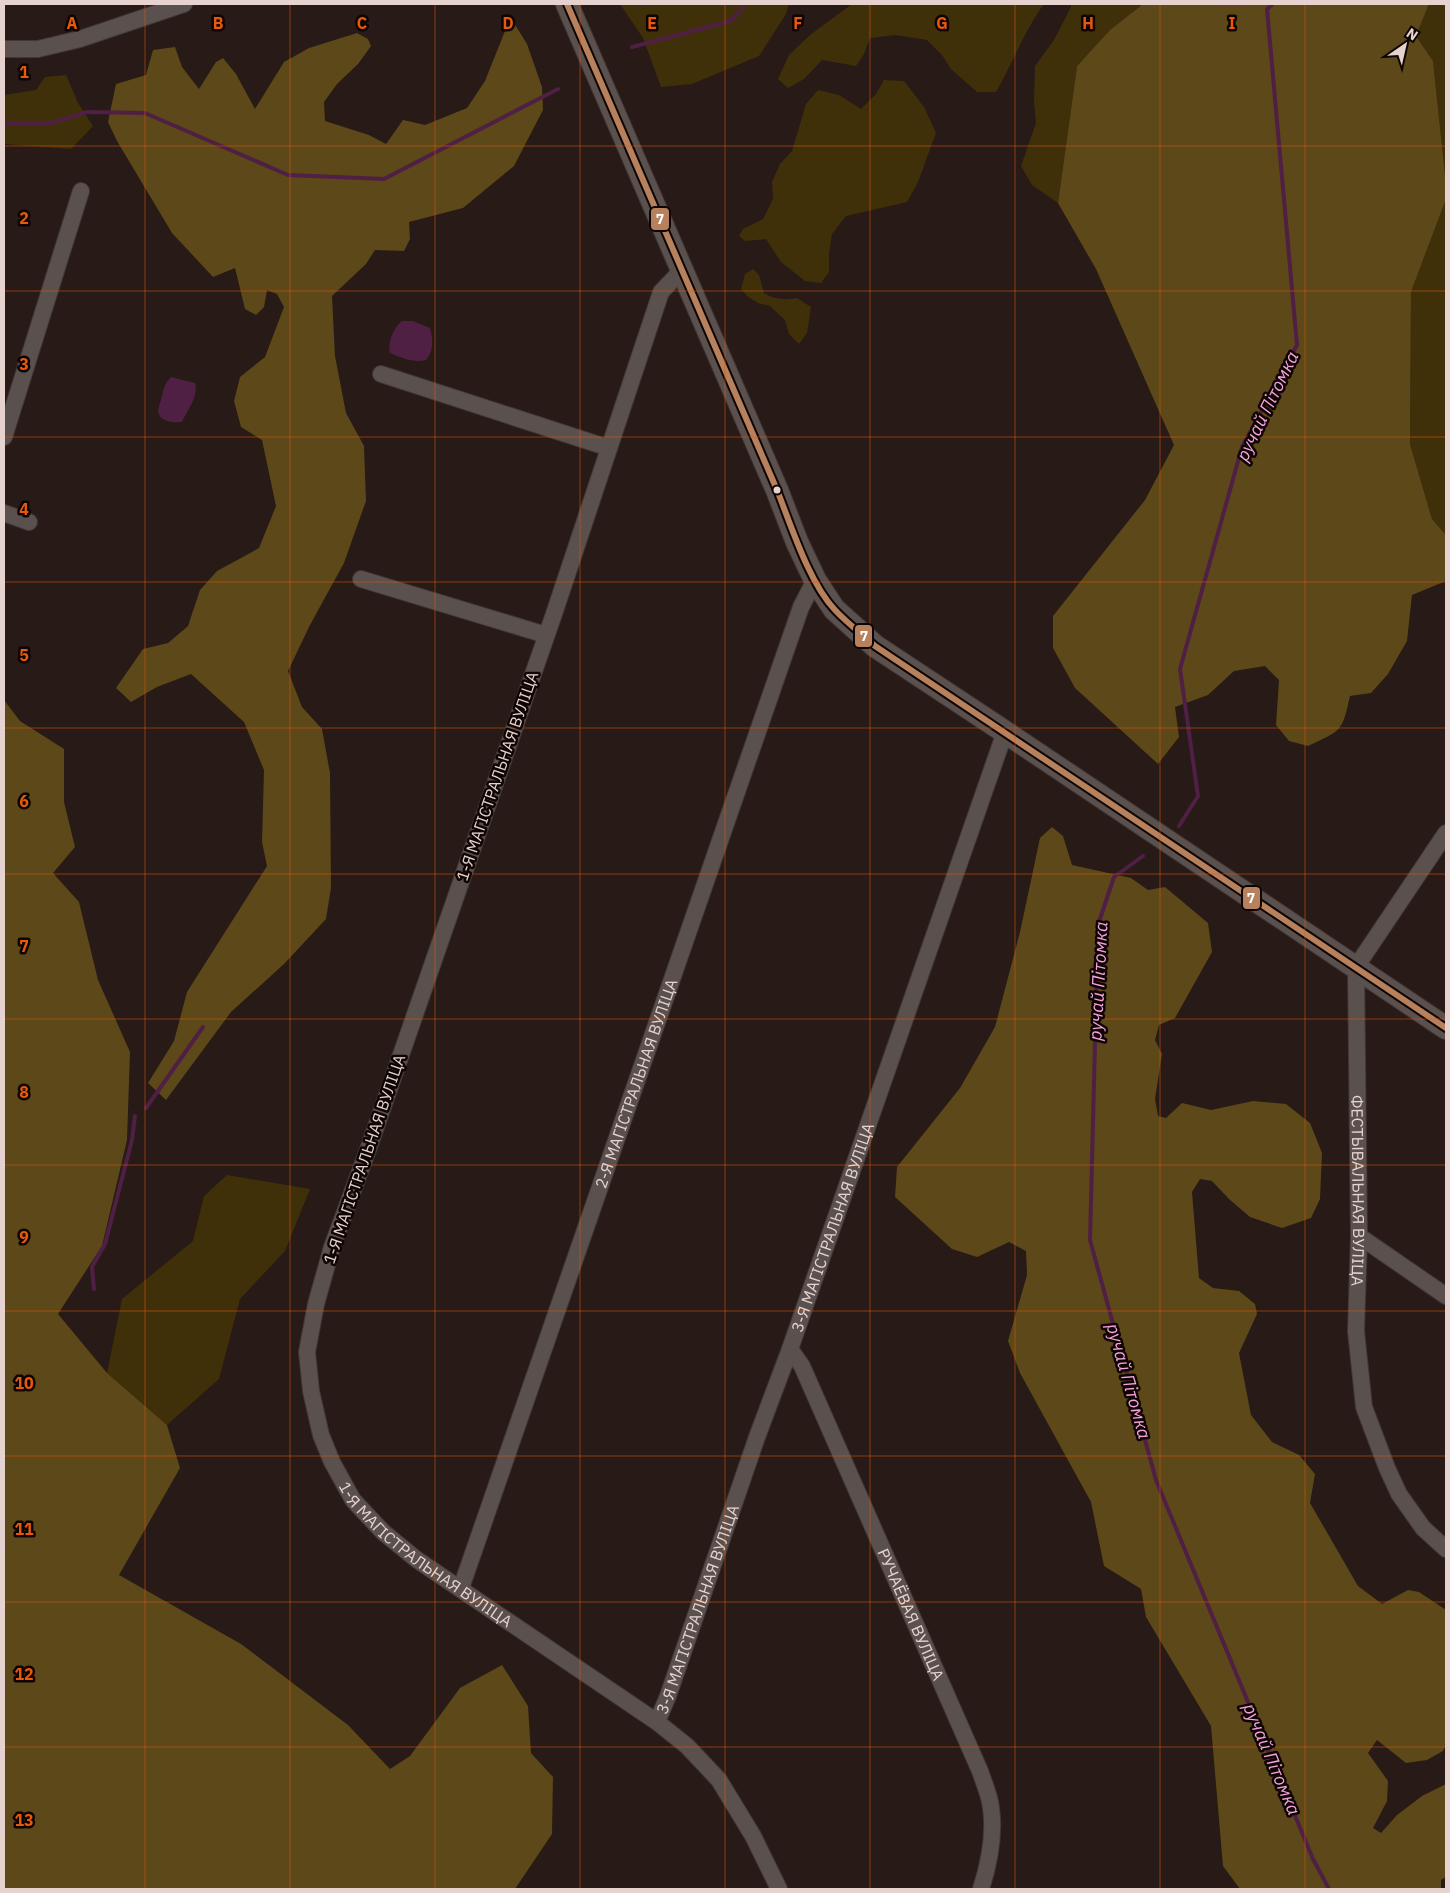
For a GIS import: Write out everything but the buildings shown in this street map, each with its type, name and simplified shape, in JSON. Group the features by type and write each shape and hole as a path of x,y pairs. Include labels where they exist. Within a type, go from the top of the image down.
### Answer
{"street":[{"path":"4,49 38,50 80,39 184,4"},
{"path":"567,4 777,490 797,542 815,580 834,609 875,646 1446,1028"},
{"path":"4,437 81,191"},
{"name":"1-Я МАГІСТРАЛЬНАЯ ВУЛІЦА","path":"682,270 661,292 546,635 369,1147 332,1247 316,1304 307,1352 311,1391 321,1435 332,1462 353,1500 384,1532 416,1559 657,1722 686,1746 719,1780 753,1836 779,1889"},
{"path":"381,374 609,448"},
{"path":"4,513 29,522"},
{"path":"361,579 546,635"},
{"name":"2-Я МАГІСТРАЛЬНАЯ ВУЛІЦА","path":"461,1588 801,607 815,580"},
{"name":"3-Я МАГІСТРАЛЬНАЯ ВУЛІЦА","path":"657,1722 668,1696 757,1437 790,1350 1005,732"},
{"path":"1356,968 1446,833"},
{"name":"ФЕСТЫВАЛЬНАЯ ВУЛІЦА","path":"1356,968 1359,1236 1356,1331 1364,1407 1377,1444 1399,1494 1423,1528 1446,1549"},
{"path":"1359,1236 1446,1296"},
{"name":"РУЧАЁВАЯ ВУЛІЦА","path":"790,1350 802,1366 980,1771 991,1808 991,1845 988,1867 981,1889"}],"shaded area":[{"path":"620,4 789,4 786,14 759,56 692,84 661,87 643,38"},
{"path":"852,4 1044,4 1030,25 996,92 977,92 951,69 942,55 927,40 895,35 870,38 864,54 856,66 822,60 804,79 788,88 778,79 789,55 810,35"},
{"path":"1071,4 1143,4 1110,30 1077,66 1058,203 1032,185 1021,166 1036,123 1034,100 1035,66 1054,40"},
{"path":"1143,4 1429,4 1416,36 1433,61 1446,184 1446,199 1411,292 1410,444 1432,519 1446,535 1446,581 1412,595 1407,641 1388,674 1371,693 1350,696 1345,717 1339,729 1334,733 1308,746 1289,741 1276,725 1279,680 1265,666 1234,671 1208,695 1175,707 1179,737 1158,764 1075,688 1053,648 1053,616 1145,500 1174,445 1096,269 1058,203 1077,66 1110,30"},
{"path":"1429,4 1446,4 1446,184 1433,61 1416,36"},
{"path":"514,23 527,44 542,87 543,110 514,166 463,208 409,222 410,239 404,251 375,250 366,264 332,296 335,356 346,413 364,446 366,501 344,563 310,625 288,671 302,707 322,729 330,773 331,888 326,919 284,964 231,1012 166,1100 148,1083 174,1041 187,992 267,866 262,842 264,770 244,722 191,674 157,687 131,702 116,688 143,649 168,643 188,626 200,590 217,571 259,548 276,506 262,440 241,427 234,401 240,377 265,357 284,307 277,294 267,290 264,307 256,315 245,309 235,268 213,277 172,233 117,141 108,122 116,84 146,75 153,50 175,47 182,67 199,89 216,62 223,58 236,74 255,109 284,62 309,48 357,33 368,39 371,46 358,64 337,84 324,102 325,121 369,135 386,144 403,120 425,125 467,108 485,81 507,26"},
{"path":"66,75 78,103 93,126 71,149 4,144 4,95 36,90 45,77"},
{"path":"884,80 904,81 924,107 936,133 918,182 907,202 846,216 832,234 829,272 821,283 805,281 781,262 766,239 745,241 739,236 743,229 763,219 773,199 772,182 780,164 792,151 806,104 818,90 839,95 861,109 876,94"},
{"path":"1446,199 1446,535 1432,519 1410,444 1411,292"},
{"path":"753,269 759,275 764,293 781,299 797,298 811,307 807,333 799,344 789,334 785,320 770,306 758,303 747,296 741,289 745,274"},
{"path":"402,321 413,321 430,328 432,345 426,360 412,360 390,353 389,345 392,336 396,327"},
{"path":"171,377 195,383 194,398 182,422 164,420 158,411 164,388"},
{"path":"4,700 20,721 64,749 64,802 75,847 53,873 79,902 98,980 130,1052 127,1140 102,1246 58,1314 107,1373 167,1425 180,1468 119,1575 241,1644 348,1725 390,1769 410,1756 460,1688 502,1665 528,1706 531,1753 553,1777 552,1834 515,1889 4,1889"},
{"path":"1052,827 1063,836 1072,865 1131,878 1148,890 1165,887 1208,923 1212,952 1175,1018 1159,1025 1155,1040 1162,1054 1155,1099 1158,1116 1166,1118 1182,1103 1211,1110 1253,1101 1286,1104 1310,1123 1322,1153 1320,1199 1311,1218 1282,1228 1250,1217 1212,1181 1200,1179 1192,1192 1199,1278 1213,1288 1239,1291 1255,1304 1257,1314 1239,1353 1251,1415 1272,1442 1299,1455 1315,1474 1310,1503 1358,1586 1382,1604 1408,1590 1419,1592 1446,1610 1446,1744 1443,1751 1427,1760 1406,1763 1377,1740 1368,1753 1388,1781 1387,1801 1373,1828 1381,1833 1397,1815 1422,1796 1446,1784 1446,1877 1441,1880 1441,1889 1240,1889 1223,1866 1211,1726 1146,1617 1141,1589 1104,1566 1091,1502 1020,1373 1008,1341 1027,1275 1026,1251 1009,1242 977,1257 952,1249 895,1197 897,1167 960,1088 995,1027 1020,932 1040,838"},
{"path":"227,1175 310,1189 285,1251 240,1299 219,1379 167,1425 107,1373 122,1299 193,1241 204,1196"}],"waterway":[{"path":"632,47 730,21 746,4"},
{"name":"ручай Пітомка","path":"1179,826 1198,796 1180,669 1242,447 1297,345 1267,9 1273,4"},
{"path":"4,123 51,123 87,112 145,113 288,175 384,179 558,89"},
{"name":"ручай Пітомка","path":"1143,856 1114,877 1098,925 1090,1240 1156,1480 1313,1859 1329,1889"},
{"path":"146,1108 203,1027"},
{"path":"94,1289 92,1267 105,1244 132,1140 135,1116"}],"transit line":[{"name":"7","path":"567,4 777,490 809,569 817,585 835,610 875,646 1446,1028"}]}
